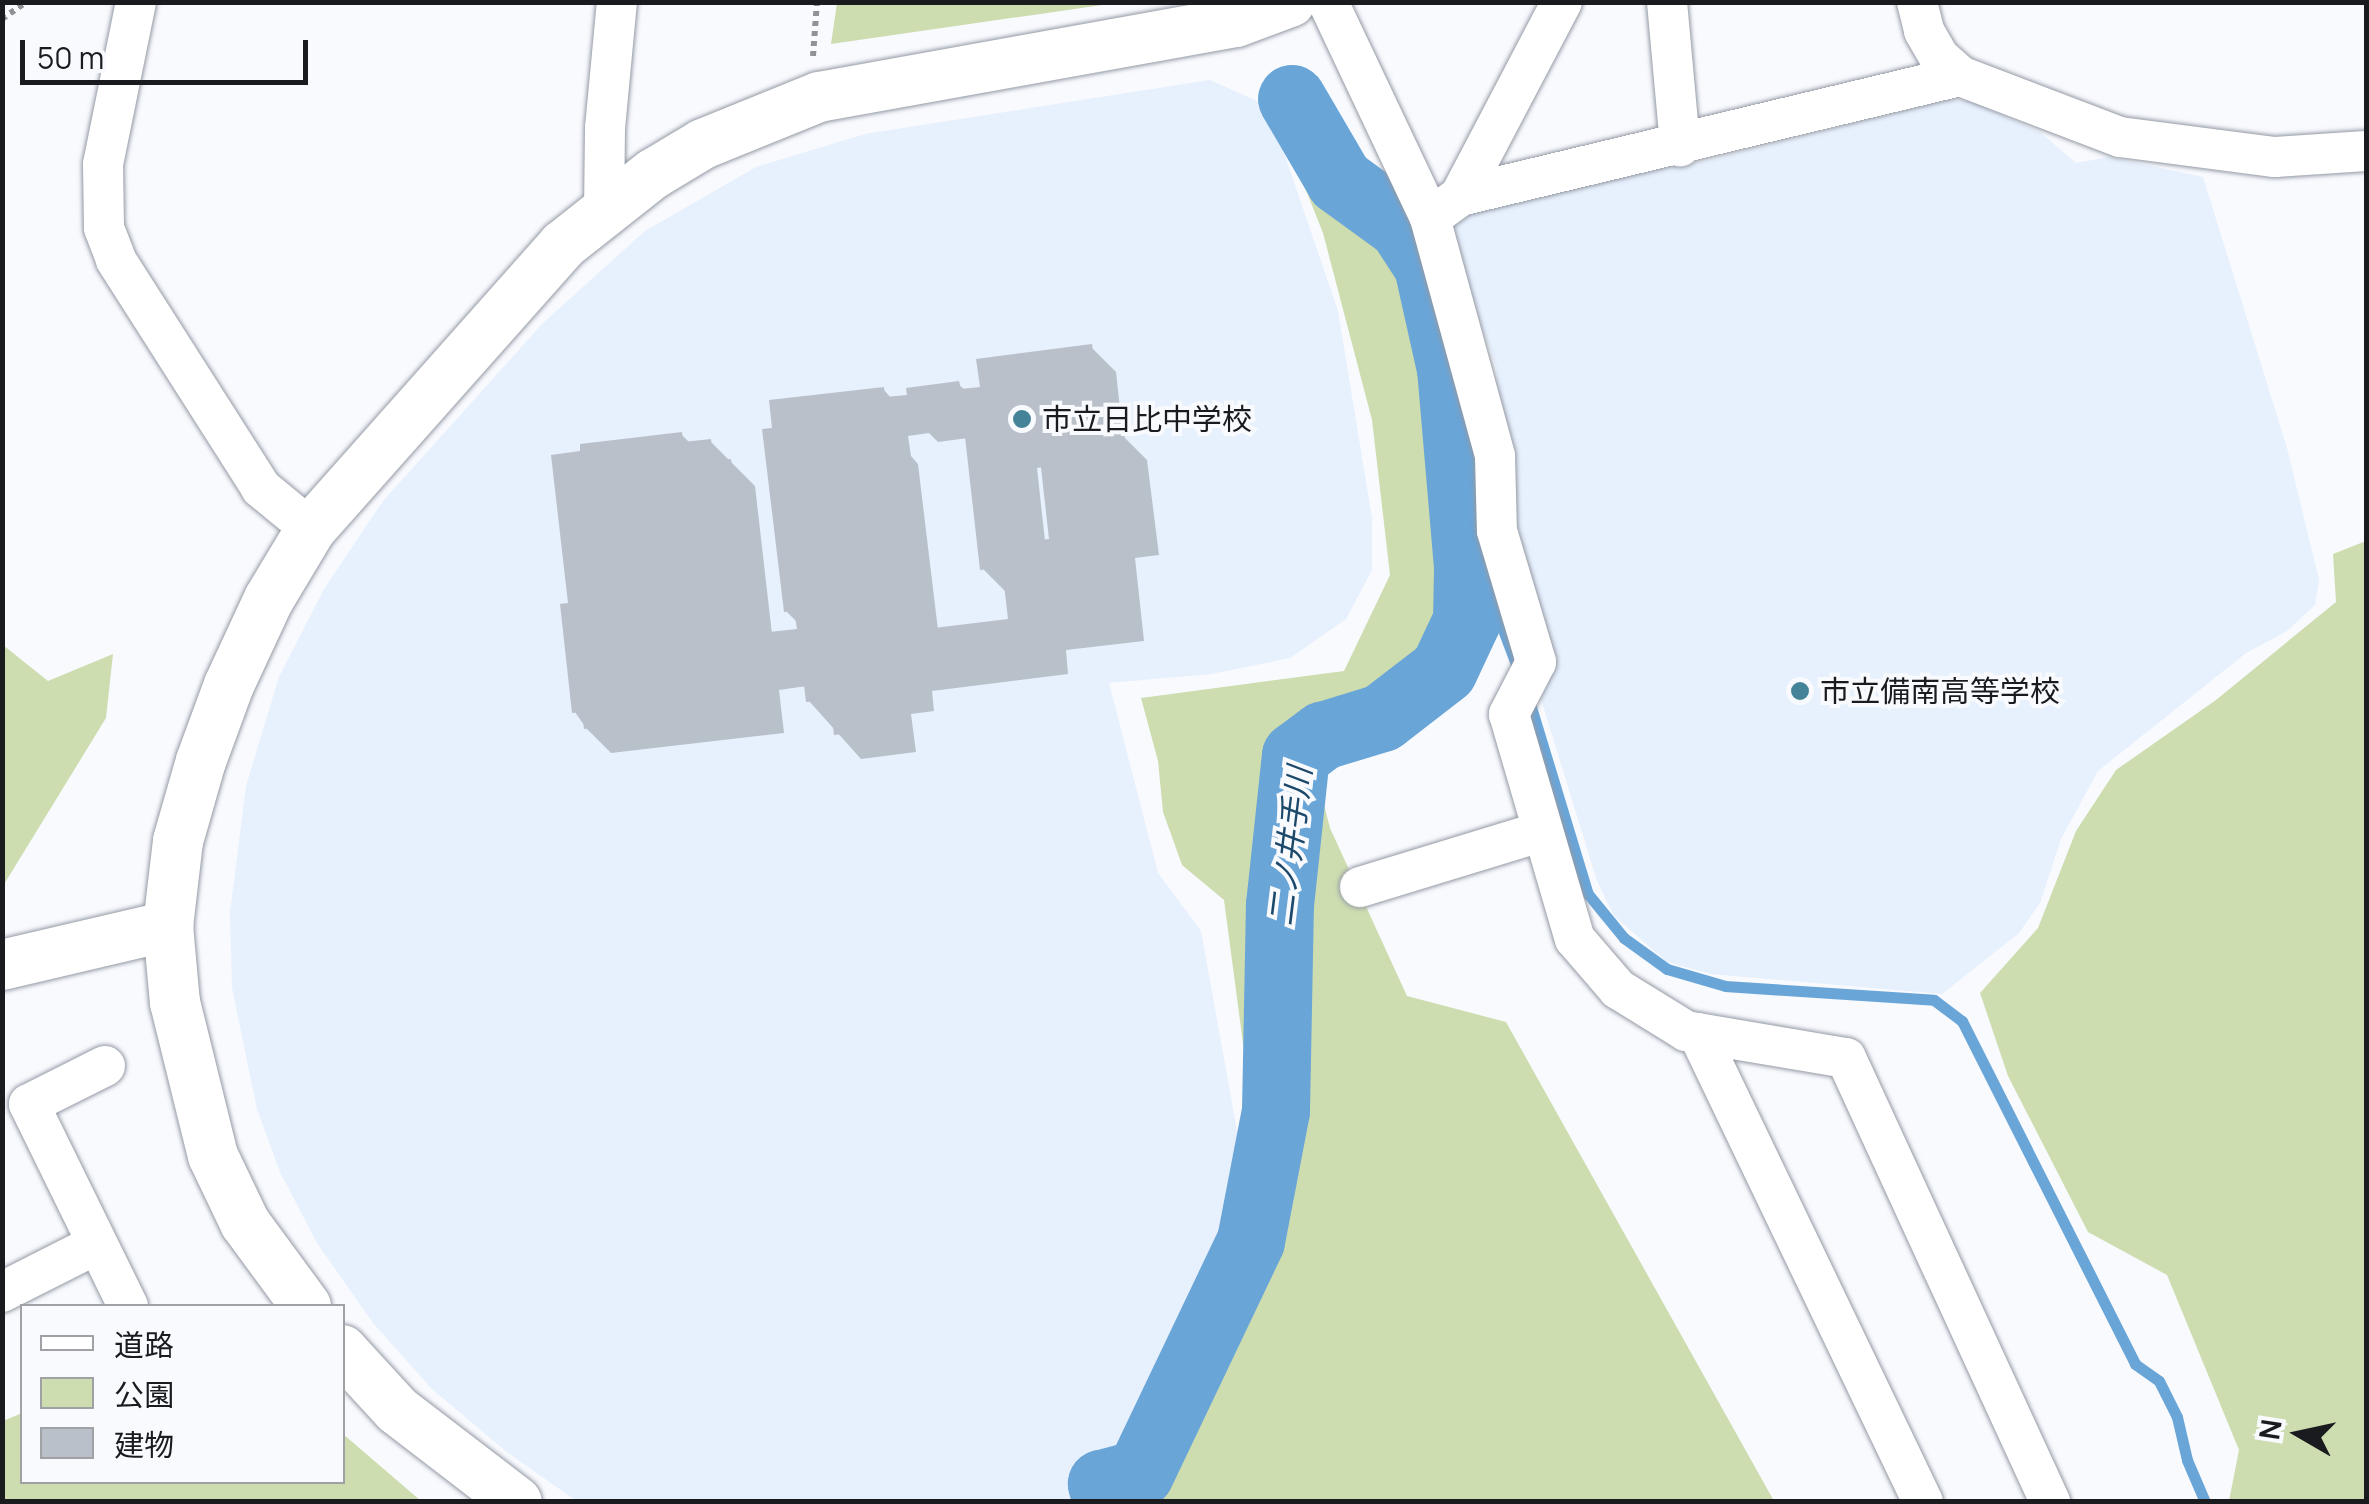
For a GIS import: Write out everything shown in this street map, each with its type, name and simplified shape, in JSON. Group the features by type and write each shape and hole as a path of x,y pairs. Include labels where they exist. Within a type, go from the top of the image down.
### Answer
{"street":[{"path":"136,2 103,164 104,228 116,260 261,488 312,529"},
{"path":"604,211 605,128 617,2"},
{"path":"305,1304 245,1223 214,1156 175,1003 168,926 178,841 206,746 269,599 312,529 564,245 604,211 704,144 819,97 1290,2"},
{"path":"1328,2 1445,206 1495,456 1497,531 1536,662 1509,714 1575,939 1618,989 1686,1031 1846,1058 2050,1502"},
{"path":"1445,206 1562,2"},
{"path":"1667,2 1680,146"},
{"path":"1916,2 1924,32 1939,57 1960,76 2120,137 2275,157 2366,151"},
{"path":"1445,206 1960,76"},
{"path":"1360,887 1544,831"},
{"path":"2,966 168,926"},
{"path":"1698,1033 1923,1502"},
{"path":"106,1066 16,1111 97,1244 127,1304"},
{"path":"2,1292 97,1244"},
{"path":"345,1352 397,1410 516,1502"}],"path":[{"path":"2,18 26,2"}],"shaded area":[{"path":"1210,80 1268,106 1338,311 1372,518 1372,570 1346,619 1290,658 1211,674 1109,683 1158,873 1201,931 1247,1186 1111,1467 1091,1465 1095,1501 578,1502 508,1453 432,1389 373,1323 317,1243 280,1172 257,1109 232,988 230,912 246,786 279,677 324,589 383,501 543,323 645,231 756,167 865,134"},
{"path":"1947,100 1971,101 2040,132 2076,163 2109,157 2203,177 2287,448 2319,580 2315,605 2287,631 2246,653 2098,771 2061,839 2040,903 2019,933 1942,994 1711,974 1667,962 1614,916 1597,881 1541,699 1555,659 1509,526 1496,366 1447,231 1454,220 1521,195 1704,161"}],"green space":[{"path":"837,2 1116,3 831,44"},
{"path":"1268,95 1301,97 1332,144 1355,147 1416,278 1455,568 1436,652 1379,698 1304,727 1330,828 1407,996 1506,1022 1774,1501 1137,1502 1270,1247 1224,900 1182,865 1163,812 1158,761 1141,698 1344,671 1390,575 1372,420 1323,233"},
{"path":"2366,541 2366,1501 2229,1501 2239,1450 2167,1275 2088,1232 2008,1076 1980,993 2038,928 2076,831 2116,770 2216,700 2336,602 2333,554"},
{"path":"3,645 48,681 113,654 106,718 3,886"},
{"path":"20,1414 20,1484 345,1484 345,1436 421,1501 3,1501 3,1421"}],"building":[{"path":"1092,344 1103,435 1124,433 1136,531 1111,533 1121,616 1042,626 1045,650 908,666 911,687 888,690 892,728 834,735 830,700 806,702 801,660 756,666 761,709 584,729 582,712 572,713 560,604 568,603 551,455 580,451 580,444 682,432 683,442 711,439 713,461 731,459 751,634 797,629 794,611 784,612 762,429 772,428 769,400 884,387 885,397 907,395 906,388 959,381 961,389 980,387 976,359","holes":["983,402 986,425 964,428 980,570 1002,567 1008,619 909,631 908,618 916,617 895,436 888,437 885,412 909,409 910,418 963,412 962,405","1038,441 1049,539 1025,542 1014,444"]}],"waterway":[{"name":"二ノ井手川","path":"1107,1502 1102,1484 1140,1474 1251,1241 1276,1111 1280,905 1296,756 1323,736 1382,718 1444,670 1467,621 1468,567 1451,369 1428,266 1402,226 1340,181 1292,99"},
{"path":"1468,567 1496,611 1520,675"},
{"path":"1528,697 1588,894 1624,938 1667,969 1725,986 1934,1000 1962,1021 2135,1364 2159,1381 2177,1417 2187,1460 2205,1502"}],"place":[{"name":"市立日比中学校","path":"1022,419"},
{"name":"市立備南高等学校","path":"1800,691"}]}
